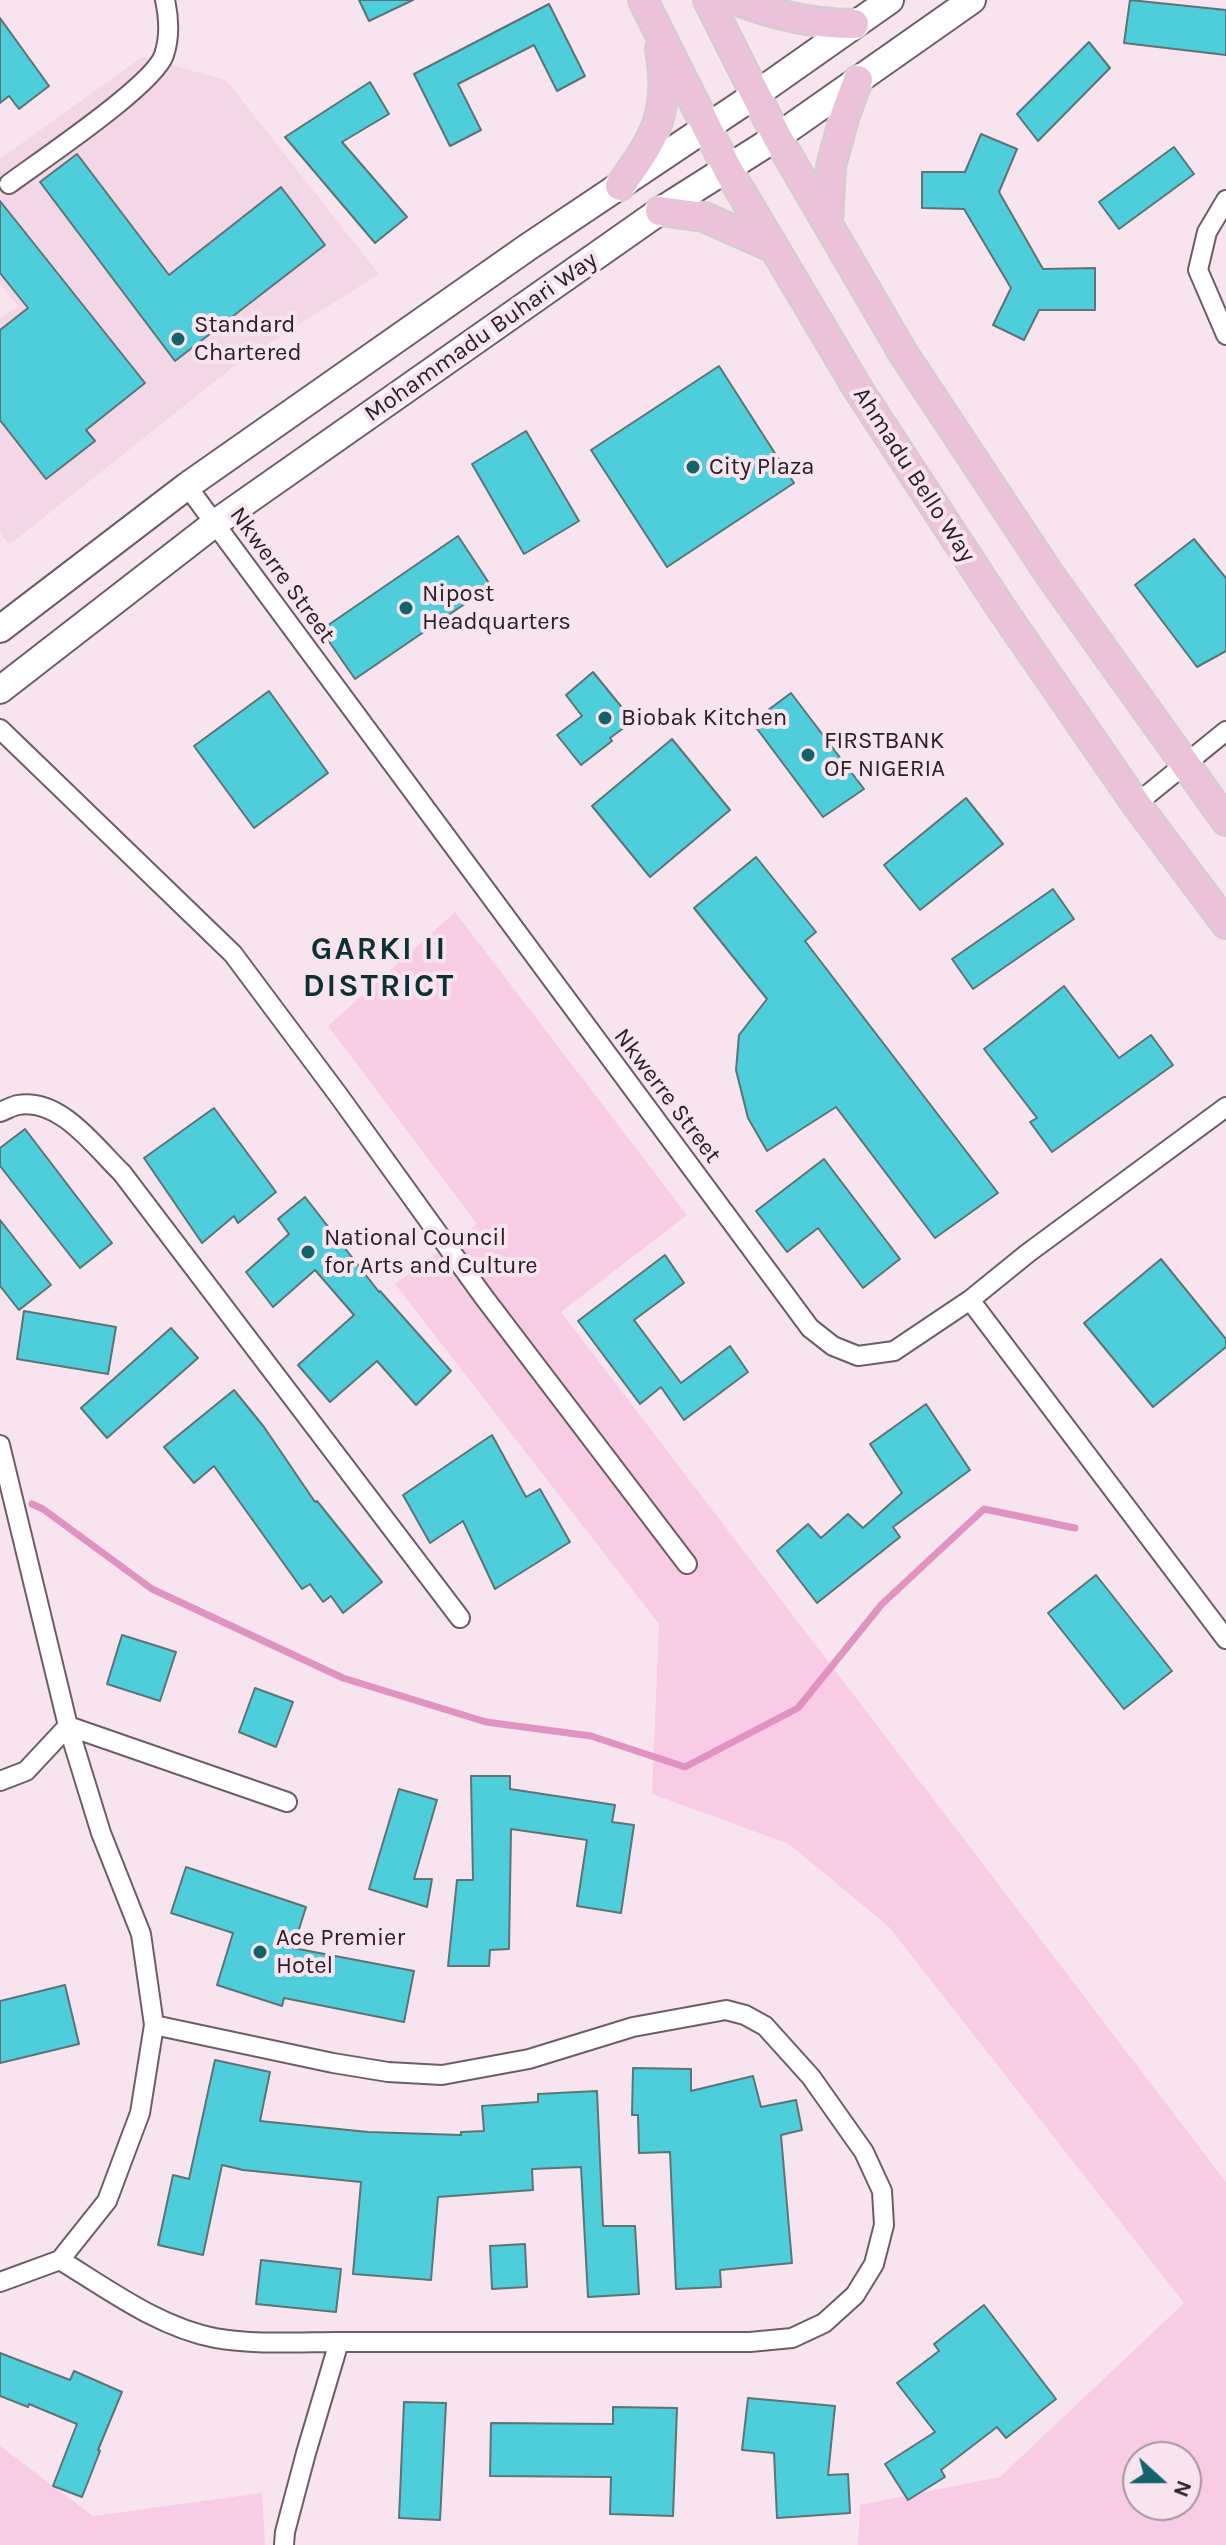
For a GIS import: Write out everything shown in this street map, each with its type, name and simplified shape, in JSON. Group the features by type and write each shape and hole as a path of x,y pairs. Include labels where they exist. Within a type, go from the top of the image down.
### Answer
{"main road":[{"path":"708,0 777,137 903,353 1050,575 1226,821"},
{"path":"736,0 810,22 854,24"},
{"name":"Mohammadu Buhari Way","path":"0,629 187,486 515,256 890,0"},
{"name":"Mohammadu Buhari Way","path":"0,690 214,524 660,211 777,137 972,0"},
{"path":"620,186 645,151 662,116 665,83 647,9"},
{"name":"Ahmadu Bello Way","path":"647,9 728,170 858,389 1001,608 1136,804 1226,924"},
{"path":"828,224 831,166 858,80"},
{"path":"660,211 704,217 774,248"}],"street":[{"path":"9,184 146,82 164,56 169,21 165,0"},
{"path":"1226,200 1207,232 1198,270 1226,335"},
{"name":"Nkwerre Street","path":"187,486 810,1328 833,1346 858,1356 894,1351 970,1300 1028,1253 1226,1107"},
{"path":"0,729 233,954 542,1375 687,1564"},
{"path":"1136,804 1226,731"},
{"path":"0,1112 19,1105 41,1107 63,1116 122,1173 460,1618"},
{"path":"970,1300 1226,1639"},
{"path":"0,1445 68,1726 101,1833 141,1934 154,2025 140,2113 107,2201 60,2260 0,2282"},
{"path":"0,1781 26,1771 68,1726"},
{"path":"68,1726 287,1802"},
{"path":"60,2260 136,2307 180,2328 215,2338 279,2342 735,2342 792,2338 824,2323 855,2295 874,2264 884,2225 882,2191 864,2152 811,2077 765,2026 745,2015 726,2010 633,2027 529,2059 442,2075 388,2072 333,2063 154,2025"},
{"path":"284,2545 302,2466 339,2342"}],"shaded area":[{"path":"142,57 226,80 379,274 238,363 9,545 0,533 0,318 18,306 0,284 0,159"},
{"path":"455,912 687,1215 561,1312 1226,2182 1226,2545 858,2545 860,2505 1000,2477 1184,2303 889,1927 789,1844 652,1794 659,1624 395,1284 477,1224 328,1026"},
{"path":"0,2446 93,2516 262,2493 265,2545 0,2545"}],"building":[{"path":"359,0 413,0 369,21"},
{"path":"1130,0 1226,10 1226,55 1124,43"},
{"path":"549,4 585,76 557,91 534,45 458,84 481,130 450,146 414,74"},
{"path":"0,18 49,86 19,109 9,96 0,103"},
{"path":"1089,42 1110,68 1038,141 1017,114"},
{"path":"370,82 389,114 342,142 407,217 375,243 285,137"},
{"path":"981,134 1017,149 999,192 1043,269 1095,268 1095,310 1039,310 1024,340 993,325 1011,288 964,209 922,208 922,172 965,172"},
{"path":"1174,147 1194,174 1119,229 1099,202"},
{"path":"77,154 169,275 281,187 325,245 175,361 40,182"},
{"path":"0,201 145,383 86,430 95,441 46,479 0,420 0,330 28,308 0,273"},
{"name":"City Plaza","path":"719,366 794,483 667,567 591,450"},
{"path":"526,431 579,521 524,554 472,464"},
{"name":"Nipost Headquarters","path":"458,536 491,586 355,679 321,630"},
{"path":"1194,539 1226,578 1226,651 1197,667 1135,585"},
{"name":"Biobak Kitchen","path":"593,672 633,721 581,765 557,735 582,716 566,695"},
{"path":"269,691 328,773 254,828 194,746"},
{"name":"FIRSTBANK OF NIGERIA","path":"791,693 864,789 823,817 752,722"},
{"path":"672,739 730,810 650,877 592,806"},
{"path":"966,798 1003,844 920,910 884,865"},
{"path":"756,857 816,932 805,941 998,1193 935,1238 836,1107 767,1151 748,1118 736,1070 739,1035 767,999 694,908"},
{"path":"1053,889 1074,919 973,989 952,959"},
{"path":"1064,986 1119,1058 1151,1035 1173,1065 1052,1152 1030,1122 1037,1118 984,1049"},
{"path":"214,1108 276,1192 238,1223 234,1216 202,1243 144,1158"},
{"path":"25,1129 112,1243 80,1268 0,1166 0,1148"},
{"path":"824,1159 900,1259 863,1288 818,1228 787,1252 756,1211"},
{"path":"305,1197 379,1292 451,1371 416,1405 377,1361 330,1402 298,1365 354,1315 315,1270 273,1307 246,1272 289,1234 278,1219"},
{"path":"0,1220 51,1285 19,1310 0,1286"},
{"path":"665,1255 684,1283 634,1320 681,1383 730,1346 748,1372 684,1420 661,1387 640,1404 578,1321"},
{"path":"1161,1259 1226,1339 1226,1347 1153,1407 1084,1323"},
{"path":"24,1311 116,1327 108,1374 17,1359"},
{"path":"171,1328 198,1358 107,1438 81,1408"},
{"path":"234,1390 264,1427 315,1502 382,1582 343,1613 331,1596 323,1602 310,1584 302,1589 214,1466 194,1483 164,1447"},
{"path":"926,1404 970,1470 893,1527 900,1537 817,1603 777,1551 808,1524 821,1538 848,1514 863,1528 902,1493 870,1444"},
{"path":"492,1435 526,1497 540,1489 570,1542 495,1589 463,1521 430,1543 403,1495"},
{"path":"1096,1575 1172,1671 1124,1709 1048,1613"},
{"path":"122,1635 176,1652 160,1701 107,1684"},
{"path":"255,1688 293,1702 276,1747 239,1732"},
{"path":"471,1776 510,1776 510,1789 615,1805 612,1822 634,1825 621,1913 577,1906 587,1840 511,1829 509,1949 490,1950 489,1966 448,1966 457,1880 473,1880"},
{"path":"399,1789 437,1800 414,1879 432,1879 427,1907 369,1889"},
{"name":"Ace Premier Hotel","path":"186,1867 306,1907 293,1948 414,1971 404,2022 284,1998 282,2006 217,1985 233,1933 171,1913"},
{"path":"65,1985 79,2044 0,2063 0,2001"},
{"path":"215,2060 270,2072 260,2121 368,2132 461,2135 461,2132 484,2131 482,2106 538,2102 538,2094 597,2091 603,2226 635,2226 639,2294 588,2297 581,2167 532,2169 533,2190 438,2197 431,2280 353,2274 361,2182 243,2170 222,2165 203,2255 158,2245 173,2175 189,2179"},
{"path":"633,2068 691,2069 691,2091 753,2076 761,2107 796,2100 802,2130 781,2135 792,2263 720,2270 721,2287 676,2289 670,2152 639,2153 638,2115 632,2115"},
{"path":"525,2244 527,2287 492,2289 490,2246"},
{"path":"261,2260 341,2269 336,2312 256,2304"},
{"path":"984,2305 1056,2399 1006,2438 997,2427 941,2470 945,2477 908,2500 885,2464 935,2432 897,2383 939,2351 934,2344"},
{"path":"0,2353 70,2380 74,2371 122,2392 82,2497 53,2486 77,2424 0,2396"},
{"path":"748,2398 835,2406 828,2475 848,2474 850,2513 777,2518 774,2453 742,2450"},
{"path":"404,2402 446,2403 440,2520 399,2518"},
{"path":"613,2407 677,2408 673,2516 610,2514 611,2477 490,2476 491,2423 613,2424"}],"waterway":[{"path":"32,1504 152,1589 343,1678 486,1722 591,1736 685,1767 798,1708 882,1604 984,1509 1075,1528"}],"place":[{"name":"Standard Chartered","path":"178,339"},
{"name":"City Plaza","path":"693,467"},
{"name":"Nipost Headquarters","path":"406,608"},
{"name":"Biobak Kitchen","path":"605,718"},
{"name":"FIRSTBANK OF NIGERIA","path":"808,755"},
{"name":"National Council for Arts and Culture","path":"308,1252"},
{"name":"Ace Premier Hotel","path":"260,1952"}],"district":[{"name":"GARKI II DISTRICT","path":"379,968"}]}
